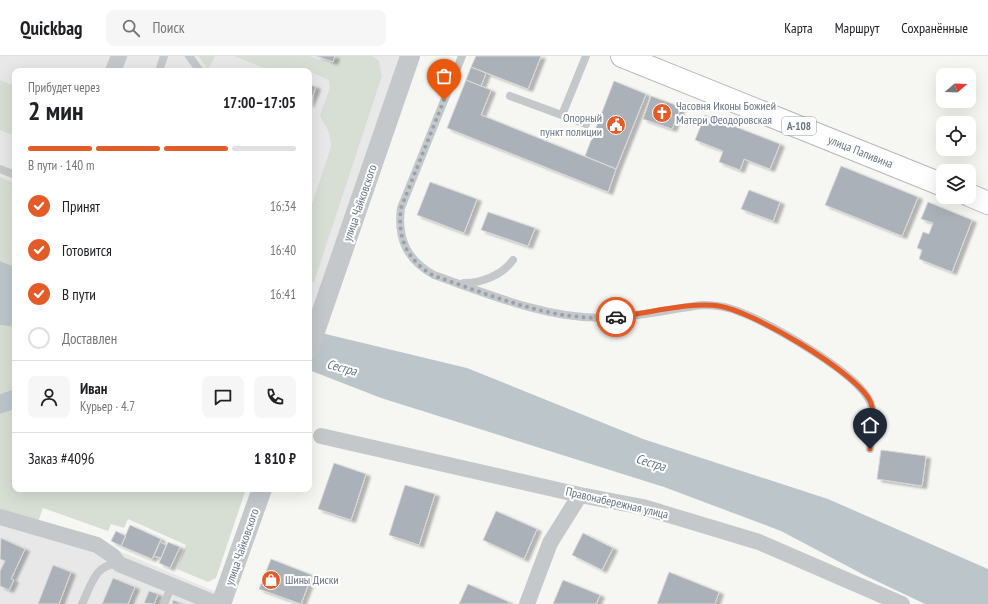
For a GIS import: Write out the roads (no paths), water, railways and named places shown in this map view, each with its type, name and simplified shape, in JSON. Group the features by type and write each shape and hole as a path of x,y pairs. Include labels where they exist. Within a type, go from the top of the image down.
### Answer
{"highway":[{"name":"улица Папивина","path":"622,56 655,65 936,182"},
{"path":"976,198 988,203"}],"street":[{"path":"114,68 119,56"},
{"name":"улица Чайковского","path":"312,340 410,56"},
{"name":"Правонабережная улица","path":"321,436 580,495 643,507 759,542 902,604"},
{"name":"улица Чайковского","path":"221,604 261,492"},
{"path":"527,604 550,543 580,495"},
{"path":"0,517 97,545 113,556 119,564 217,604"}],"lane":[{"path":"160,68 164,56"},
{"path":"189,56 198,68"},
{"path":"462,56 405,194 399,222 404,243 414,260 434,276 526,306 585,317 603,318 702,305 718,306 734,310 773,328 822,357 860,387 869,399 874,412 870,449"},
{"path":"562,115 586,56"},
{"path":"510,96 586,124"},
{"path":"0,169 12,174"},
{"path":"458,284 485,280 508,267 514,260"},
{"path":"82,604 99,570 109,565 119,564"},
{"path":"164,604 172,585"}],"water":[{"path":"0,261 12,266 12,327 0,325"},
{"name":"Сестра","path":"312,331 467,368 643,439 828,499 988,569 988,604 925,604 866,576 781,531 664,487 381,398 312,371"},
{"path":"12,390 12,410 0,414 0,394"}],"place":[{"name":"Часовня Иконы Божией Матери Феодоровская","path":"662,113"},
{"name":"Опорный пункт полиции","path":"616,125"},
{"name":"Шины Диски","path":"271,580"}]}
